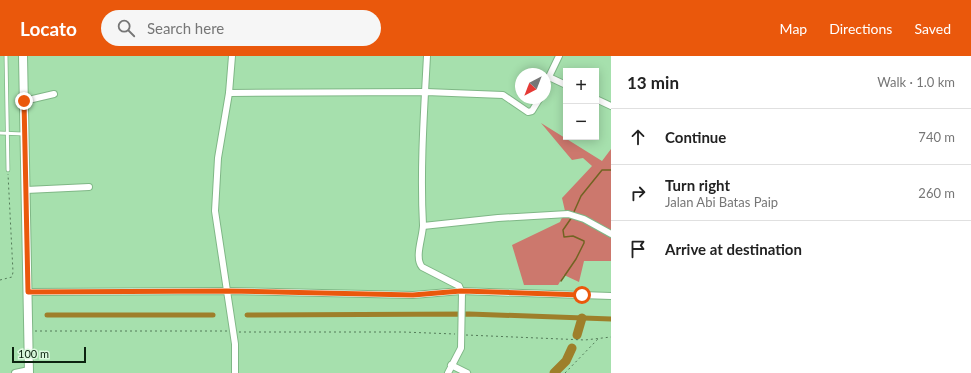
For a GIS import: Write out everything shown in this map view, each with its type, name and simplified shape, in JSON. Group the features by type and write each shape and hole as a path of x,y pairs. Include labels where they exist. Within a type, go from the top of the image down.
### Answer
{"main road":[{"path":"23,56 29,372"}],"street":[{"path":"232,56 229,93 218,158 215,211 233,332 235,373"},
{"path":"427,56 421,192 423,226 419,258 420,264 456,284 461,293 461,348 448,373"},
{"path":"551,71 559,56"},
{"path":"551,78 563,84"},
{"path":"229,93 426,92 504,96 515,103"},
{"path":"24,101 54,94"},
{"path":"599,100 611,106"},
{"path":"516,104 528,112 532,111 536,104"},
{"path":"26,190 89,187"},
{"path":"423,226 485,219 568,214 579,217 611,234"},
{"path":"28,294 227,291 413,295 461,293 611,296"},
{"path":"451,365 467,373"},
{"path":"15,373 29,372"}],"lane":[{"path":"6,56 8,170"},
{"path":"0,133 25,134"}],"path":[{"path":"0,280 12,277 13,272 8,170"},
{"path":"28,329 233,332 461,331 599,339 611,337"},
{"path":"565,373 599,339"}],"shaded area":[{"path":"541,123 563,137 563,140 568,140 602,161 611,149 611,261 584,261 579,282 564,275 558,285 524,285 512,245 560,222 565,211 562,198 592,166 583,158 572,160"}],"waterway":[{"path":"573,214 581,196 602,170 611,170"},
{"path":"561,281 576,259 584,243 584,241 573,236 564,237 563,230 572,217"},
{"path":"247,315 469,314 611,319"},
{"path":"47,315 213,315"},
{"path":"577,335 582,318"},
{"path":"554,373 566,361 572,348"}],"route":[{"path":"24,101 28,292 227,291 258,293 413,295 441,294 461,291 582,295"}]}
